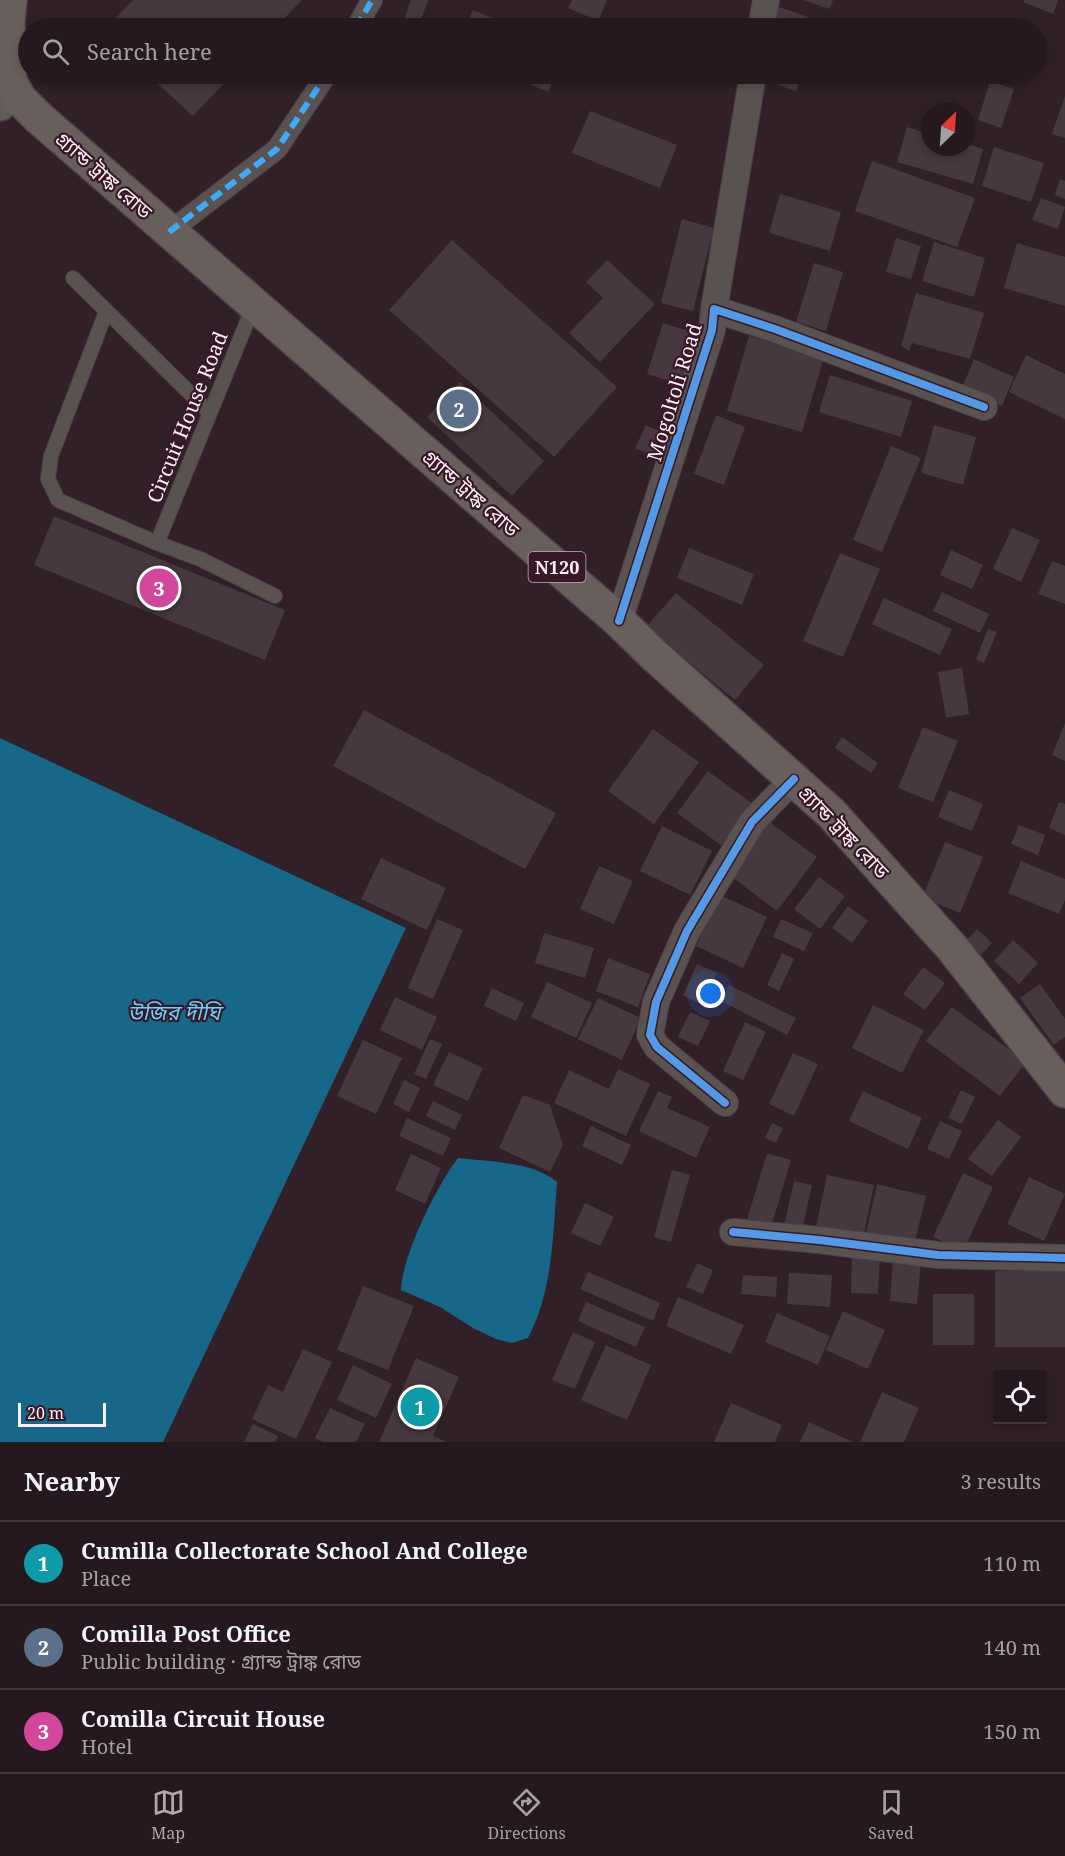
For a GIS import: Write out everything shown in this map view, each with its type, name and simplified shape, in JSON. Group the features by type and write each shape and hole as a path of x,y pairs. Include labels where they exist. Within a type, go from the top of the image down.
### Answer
{"highway":[{"name":"গ্র্যান্ড ট্রাঙ্ক রোড","path":"10,0 3,86 619,621 831,813 954,950 1065,1091"}],"street":[{"path":"362,18 372,0"},
{"path":"763,18 766,0"},
{"path":"169,232 277,149 320,84"},
{"path":"714,309 751,84"},
{"name":"Mogoltoli Road","path":"619,621 712,330 714,309 775,329 984,407"},
{"path":"725,1103 657,1047 650,1035 656,1002 687,931 752,822 794,779"},
{"path":"733,1232 938,1255 1065,1258"}],"lane":[{"path":"73,278 210,413"},
{"name":"Circuit House Road","path":"157,543 254,305"},
{"path":"106,312 51,456 48,479 58,500 200,559 276,596"}],"water":[{"name":"উজির দীঘি","path":"0,738 406,928 163,1442 0,1442"},
{"path":"458,1158 523,1166 547,1175 557,1182 553,1242 547,1282 543,1301 528,1338 512,1343 496,1339 473,1328 440,1307 401,1290 407,1259 422,1221 440,1185"}],"building":[{"path":"133,0 302,0 285,18 116,18"},
{"path":"411,0 428,0 422,18 404,18"},
{"path":"572,0 607,0 599,18 591,18 568,8"},
{"path":"803,0 833,0 830,9"},
{"path":"1024,0 1058,0 1053,14 1023,2"},
{"path":"773,5 808,17 808,18 768,18"},
{"path":"473,10 492,18 469,18"},
{"path":"158,84 223,84 193,116"},
{"path":"530,84 552,84 548,92"},
{"path":"776,84 798,84 796,91"},
{"path":"989,84 999,84 1014,89 1001,128 978,120"},
{"path":"1065,96 1065,138 1052,134"},
{"path":"590,111 677,145 660,188 572,153"},
{"path":"907,127 921,131 921,156 975,156 975,147 983,149 973,184 897,162"},
{"path":"994,147 1044,163 1031,202 982,186"},
{"path":"872,161 975,198 957,247 855,211"},
{"path":"1060,179 1065,181 1065,199 1055,195"},
{"path":"780,194 841,212 830,251 769,233"},
{"path":"1041,198 1065,207 1058,229 1032,220"},
{"path":"682,219 714,228 693,311 661,303"},
{"path":"896,238 921,246 911,279 886,272"},
{"path":"452,240 617,387 554,457 389,310"},
{"path":"934,242 985,258 974,297 922,281"},
{"path":"1017,243 1065,257 1065,306 1004,288"},
{"path":"607,260 655,304 600,362 569,333 603,298 586,282"},
{"path":"814,263 843,272 826,331 796,322"},
{"path":"916,293 984,313 970,359 912,343 909,351 901,346"},
{"path":"663,323 707,337 691,388 647,374"},
{"path":"749,336 824,357 802,432 727,411"},
{"path":"1026,355 1065,374 1065,419 1009,392"},
{"path":"974,359 1014,377 1002,406 962,388"},
{"path":"830,375 912,401 901,437 819,412"},
{"path":"460,382 544,461 512,496 427,417"},
{"path":"716,415 745,427 724,485 694,474"},
{"path":"646,425 670,436 659,459 635,448"},
{"path":"934,425 976,437 963,485 921,473"},
{"path":"891,446 921,458 882,552 853,540"},
{"path":"54,516 285,610 265,660 34,565"},
{"path":"1012,528 1040,540 1021,582 993,569"},
{"path":"689,548 754,574 742,605 677,578"},
{"path":"951,550 983,565 972,589 940,575"},
{"path":"840,553 880,569 843,657 803,641"},
{"path":"1052,561 1065,566 1065,604 1038,594"},
{"path":"942,592 989,614 980,633 933,611"},
{"path":"676,593 764,665 735,700 646,627"},
{"path":"884,598 952,629 940,655 872,624"},
{"path":"988,629 997,632 984,663 976,659"},
{"path":"962,668 969,714 946,718 938,672"},
{"path":"364,710 556,813 525,869 333,766"},
{"path":"1065,723 1065,761 1052,755"},
{"path":"923,727 958,741 933,802 898,788"},
{"path":"653,729 699,762 654,824 608,791"},
{"path":"842,737 878,763 871,773 835,748"},
{"path":"708,771 754,805 722,846 677,813"},
{"path":"949,790 983,804 972,831 938,817"},
{"path":"1059,802 1065,804 1065,835 1049,828"},
{"path":"768,821 817,857 777,911 728,874"},
{"path":"1019,825 1045,835 1038,855 1011,844"},
{"path":"662,826 712,851 690,895 640,871"},
{"path":"945,842 983,857 960,913 922,898"},
{"path":"381,858 446,888 427,930 361,899"},
{"path":"1021,861 1065,879 1065,900 1059,914 1008,893"},
{"path":"599,866 633,881 614,924 580,909"},
{"path":"819,877 845,896 820,929 794,909"},
{"path":"720,895 767,917 743,968 696,946"},
{"path":"848,906 868,921 852,943 832,928"},
{"path":"437,919 463,930 433,999 408,988"},
{"path":"781,919 813,933 804,951 773,937"},
{"path":"977,929 992,943 981,955 966,941"},
{"path":"544,933 594,948 585,978 535,963"},
{"path":"1013,940 1038,963 1019,984 994,961"},
{"path":"782,953 794,959 779,991 767,985"},
{"path":"608,958 650,974 638,1007 596,991"},
{"path":"697,964 717,973 702,1005 683,995"},
{"path":"923,967 945,983 925,1010 903,994"},
{"path":"547,982 592,1003 576,1038 531,1017"},
{"path":"1040,984 1065,1019 1065,1037 1054,1045 1020,998"},
{"path":"729,985 796,1018 787,1035 721,1001"},
{"path":"492,988 524,1003 516,1021 484,1006"},
{"path":"395,997 437,1017 422,1050 380,1030"},
{"path":"598,998 641,1018 622,1060 578,1039"},
{"path":"873,1005 924,1030 902,1073 852,1048"},
{"path":"952,1007 1026,1062 1000,1096 926,1041"},
{"path":"690,1012 710,1021 698,1046 678,1037"},
{"path":"745,1022 766,1032 743,1080 723,1071"},
{"path":"430,1039 442,1044 426,1079 414,1074"},
{"path":"363,1040 402,1058 376,1114 337,1096"},
{"path":"449,1052 483,1068 468,1101 433,1085"},
{"path":"793,1053 818,1064 794,1116 769,1104"},
{"path":"618,1069 650,1084 626,1136 554,1103 569,1070 609,1089"},
{"path":"404,1080 420,1088 409,1112 393,1104"},
{"path":"961,1090 975,1097 962,1124 948,1118"},
{"path":"658,1091 672,1097 667,1108 710,1127 696,1158 639,1131"},
{"path":"863,1091 922,1118 908,1149 849,1121"},
{"path":"523,1095 550,1105 563,1145 550,1172 499,1148"},
{"path":"433,1101 462,1115 455,1130 426,1116"},
{"path":"407,1118 451,1138 443,1156 399,1136"},
{"path":"998,1120 1021,1137 992,1176 968,1159"},
{"path":"940,1121 962,1131 949,1159 927,1149"},
{"path":"772,1123 783,1128 776,1143 765,1138"},
{"path":"591,1126 631,1145 622,1165 582,1146"},
{"path":"767,1153 791,1160 771,1227 747,1220"},
{"path":"411,1154 441,1168 425,1204 395,1190"},
{"path":"672,1170 690,1175 671,1242 654,1237"},
{"path":"963,1173 993,1187 963,1251 933,1237"},
{"path":"827,1175 874,1185 863,1237 816,1227"},
{"path":"1029,1177 1065,1194 1044,1241 1007,1224"},
{"path":"794,1181 812,1185 802,1231 784,1226"},
{"path":"877,1184 926,1196 914,1245 866,1234"},
{"path":"585,1203 614,1217 600,1246 571,1233"},
{"path":"852,1252 880,1253 878,1294 851,1293"},
{"path":"893,1259 921,1261 917,1304 890,1301"},
{"path":"697,1263 713,1270 703,1294 686,1287"},
{"path":"995,1271 1065,1271 1065,1347 995,1347"},
{"path":"588,1272 660,1303 653,1321 580,1289"},
{"path":"789,1273 832,1275 830,1307 787,1304"},
{"path":"743,1275 777,1277 776,1297 741,1294"},
{"path":"363,1286 414,1306 388,1370 337,1350"},
{"path":"933,1294 974,1294 974,1345 933,1345"},
{"path":"678,1297 744,1325 731,1354 666,1326"},
{"path":"586,1302 645,1327 636,1347 578,1321"},
{"path":"843,1311 885,1330 868,1369 826,1350"},
{"path":"777,1313 830,1336 818,1365 765,1342"},
{"path":"573,1332 595,1342 575,1389 552,1380"},
{"path":"606,1345 651,1365 627,1420 581,1400"},
{"path":"303,1349 332,1362 296,1439 252,1419 268,1385 283,1392"},
{"path":"416,1358 459,1377 433,1436 447,1442 379,1442"},
{"path":"353,1365 392,1384 376,1418 337,1400"},
{"path":"882,1392 919,1408 904,1442 860,1442"},
{"path":"731,1403 782,1425 775,1442 714,1442"},
{"path":"330,1408 365,1424 356,1442 323,1442 315,1438"},
{"path":"809,1422 853,1442 800,1442"},
{"path":"253,1424 278,1436 275,1442 244,1442"}],"marked path":[{"path":"362,18 372,0"},
{"path":"169,232 277,149 320,84"}],"cycle path":[{"path":"619,621 712,330 714,309 775,329 984,407"},
{"path":"725,1103 657,1047 650,1035 656,1002 687,931 752,822 794,779"},
{"path":"733,1232 938,1255 1065,1258"}],"place":[{"name":"Comilla Post Office","path":"459,409"},
{"name":"Comilla Circuit House","path":"159,588"},
{"name":"Cumilla Collectorate School And College","path":"420,1407"}]}
